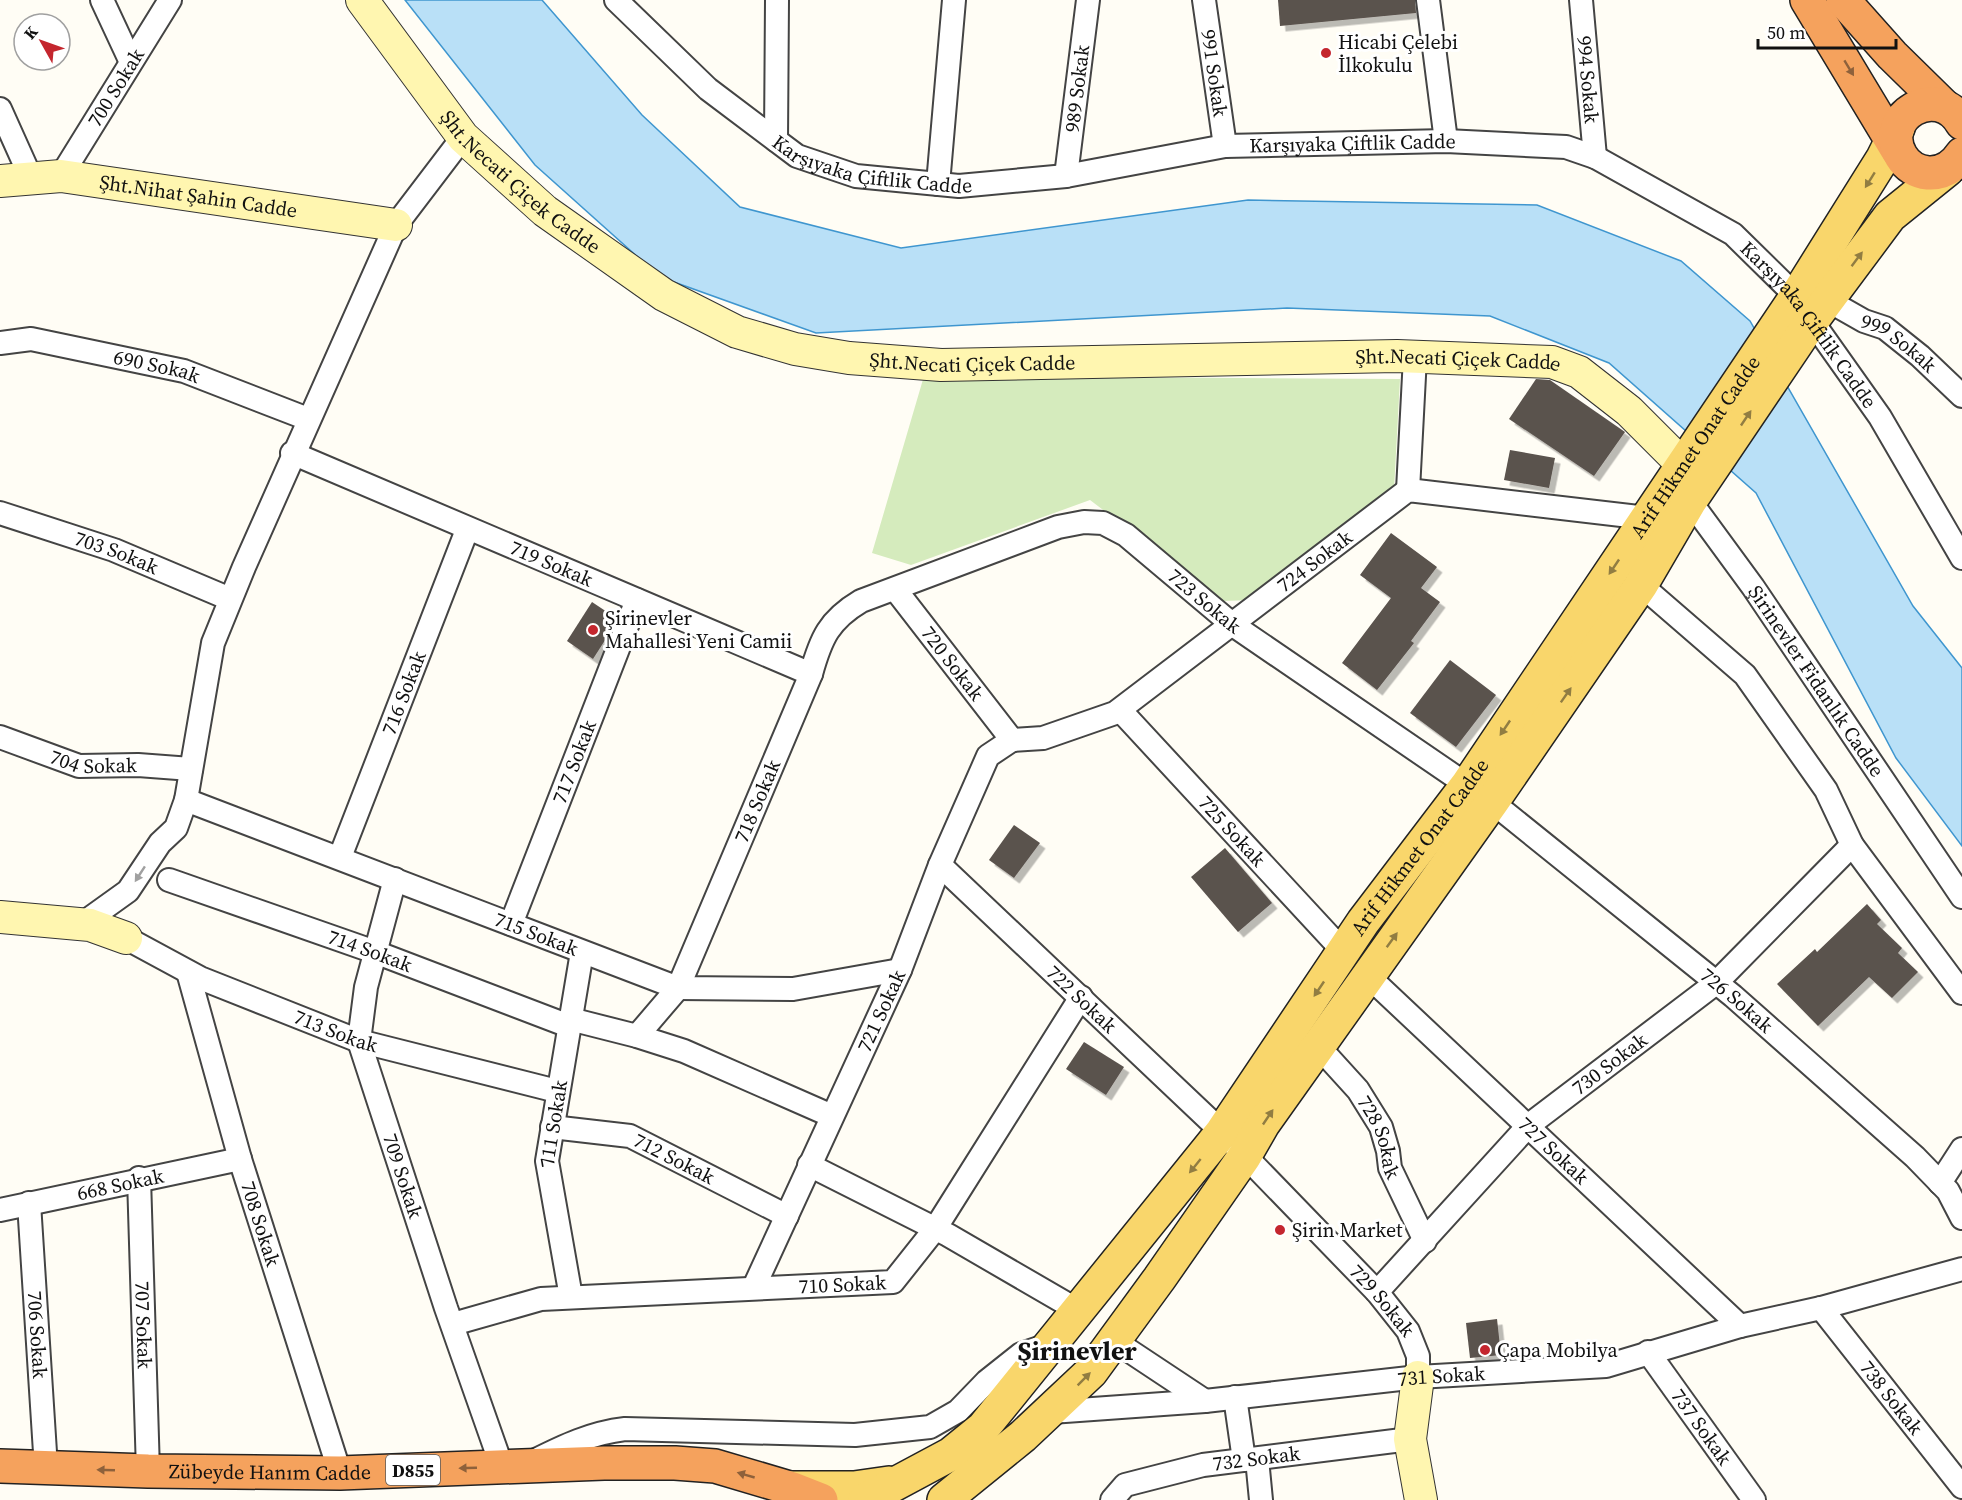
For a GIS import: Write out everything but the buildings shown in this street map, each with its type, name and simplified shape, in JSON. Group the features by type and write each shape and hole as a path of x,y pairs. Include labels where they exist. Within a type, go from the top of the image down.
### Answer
{"highway":[{"path":"1807,0 1914,169 1947,172"},
{"path":"1843,0 1892,55 1957,118"},
{"path":"1896,140 1903,118 1921,105 1957,118"},
{"name":"Zübeyde Hanım Cadde","path":"0,1466 148,1471 340,1473 513,1466 675,1463 715,1466 791,1488 821,1500"}],"main road":[{"name":"Arif Hikmet Onat Cadde","path":"1802,316 1843,225 1896,140"},
{"name":"Arif Hikmet Onat Cadde","path":"944,1500 1051,1412 1091,1372 1116,1342 1367,975 1647,518 1696,459 1802,316 1890,216 1919,190 1947,172"},
{"name":"Arif Hikmet Onat Cadde","path":"865,1500 951,1454 983,1428 1053,1344 1222,1132 1363,922 1480,793 1641,585 1690,501 1696,459"},
{"path":"976,1500 1023,1436"},
{"path":"791,1488 854,1488 897,1482"}],"street":[{"path":"102,0 130,60"},
{"name":"700 Sokak","path":"46,177 170,0"},
{"name":"Şht.Necati Çiçek Cadde","path":"362,0 463,137 545,211 664,295 737,332 795,349 849,358 941,365 1415,357 1552,362 1579,372 1696,459"},
{"name":"Karşıyaka Çiftlik Cadde","path":"616,0 708,89 797,156 856,176 959,186 1066,176 1225,146 1446,141 1566,147 1595,157 1733,234 1802,316 1880,417 1962,558"},
{"path":"776,140 777,0"},
{"path":"938,184 954,0"},
{"name":"989 Sokak","path":"1066,176 1088,0"},
{"name":"991 Sokak","path":"1204,0 1225,146"},
{"path":"1428,0 1446,141"},
{"name":"994 Sokak","path":"1581,0 1595,157"},
{"path":"0,109 46,177"},
{"path":"82,924 128,891 160,843 176,828 186,800 213,643 230,599 292,453 396,225 463,137"},
{"name":"Şht.Nihat Şahin Cadde","path":"0,181 46,177 396,225"},
{"name":"999 Sokak","path":"1802,316 1864,321 1885,328 1920,356 1962,396"},
{"name":"690 Sokak","path":"0,343 31,339 184,371 309,419"},
{"path":"1415,357 1408,490 1647,518"},
{"name":"719 Sokak","path":"292,453 467,530 811,674"},
{"name":"724 Sokak","path":"1012,740 1043,738 1120,710 1408,490"},
{"name":"Şirinevler Fidanlık Cadde","path":"1690,501 1753,587 1962,897"},
{"name":"703 Sokak","path":"0,513 114,550 230,599"},
{"name":"723 Sokak","path":"895,589 1058,527 1084,522 1103,522 1126,535 1233,625 1480,793"},
{"name":"716 Sokak","path":"340,858 467,530"},
{"path":"1641,585 1745,675 1826,790 1852,845 1962,993"},
{"name":"718 Sokak","path":"637,1036 678,988 811,674 817,652 840,614 861,601 895,589"},
{"name":"720 Sokak","path":"895,589 1012,740"},
{"name":"717 Sokak","path":"511,924 637,600"},
{"name":"725 Sokak","path":"1120,710 1344,952"},
{"name":"704 Sokak","path":"0,737 79,766 138,765 191,769"},
{"name":"721 Sokak","path":"754,1287 900,970 940,865 988,756 1012,740"},
{"name":"726 Sokak","path":"1480,793 1716,983 1915,1157 1948,1191 1962,1218"},
{"name":"715 Sokak","path":"186,800 678,988 793,989 900,970"},
{"name":"730 Sokak","path":"1377,1293 1529,1125 1716,983 1852,845"},
{"name":"722 Sokak","path":"940,865 1222,1132"},
{"name":"709 Sokak","path":"395,879 366,987 359,1041 453,1324 513,1466"},
{"name":"714 Sokak","path":"169,880 569,1023 637,1036 684,1051 832,1116"},
{"path":"0,917 82,924 126,938"},
{"name":"713 Sokak","path":"126,938 188,972 359,1041 557,1091"},
{"name":"711 Sokak","path":"571,1297 547,1161 582,951"},
{"name":"708 Sokak","path":"188,972 240,1158 340,1473"},
{"name":"727 Sokak","path":"1367,975 1740,1326"},
{"name":"710 Sokak","path":"453,1324 542,1299 893,1282 935,1229 1081,998"},
{"name":"728 Sokak","path":"1318,1046 1358,1090 1381,1127 1389,1150 1390,1168 1425,1240"},
{"name":"712 Sokak","path":"552,1127 630,1136 787,1216"},
{"name":"729 Sokak","path":"1222,1132 1377,1293 1408,1331 1418,1356 1418,1377"},
{"path":"1940,1183 1962,1149"},
{"name":"668 Sokak","path":"0,1210 139,1178 240,1158"},
{"path":"809,1165 935,1229 1079,1311"},
{"name":"707 Sokak","path":"139,1178 148,1471"},
{"name":"706 Sokak","path":"29,1203 46,1468"},
{"name":"731 Sokak","path":"1051,1412 1205,1401 1418,1377 1606,1366 1740,1326 1821,1308 1962,1269"},
{"name":"738 Sokak","path":"1821,1308 1962,1487"},
{"path":"1116,1342 1205,1401"},
{"path":"513,1466 600,1432 625,1429 855,1436 930,1427 958,1411 987,1381 1021,1354 1053,1344"},
{"name":"737 Sokak","path":"1648,1352 1754,1500"},
{"path":"1418,1377 1410,1439 1421,1500"},
{"path":"1235,1397 1261,1500"},
{"name":"732 Sokak","path":"1112,1500 1125,1485 1203,1465 1410,1439"}],"green space":[{"path":"924,376 1400,379 1394,490 1252,600 1223,601 1090,500 911,565 872,553"}],"water":[{"path":"405,0 542,0 642,115 740,207 901,248 1248,200 1537,205 1681,261 1750,321 1913,606 1962,668 1962,846 1896,758 1756,493 1609,363 1490,316 1287,308 816,333 660,277 535,165"}],"place":[{"name":"Hicabi Çelebi İlkokulu","path":"1326,53"},
{"name":"Şirinevler Mahallesi Yeni Camii","path":"593,630"},
{"name":"Şirin Market","path":"1280,1230"},
{"name":"Çapa Mobilya","path":"1485,1350"}],"district":[{"name":"Şirinevler","path":"1077,1351"}]}
